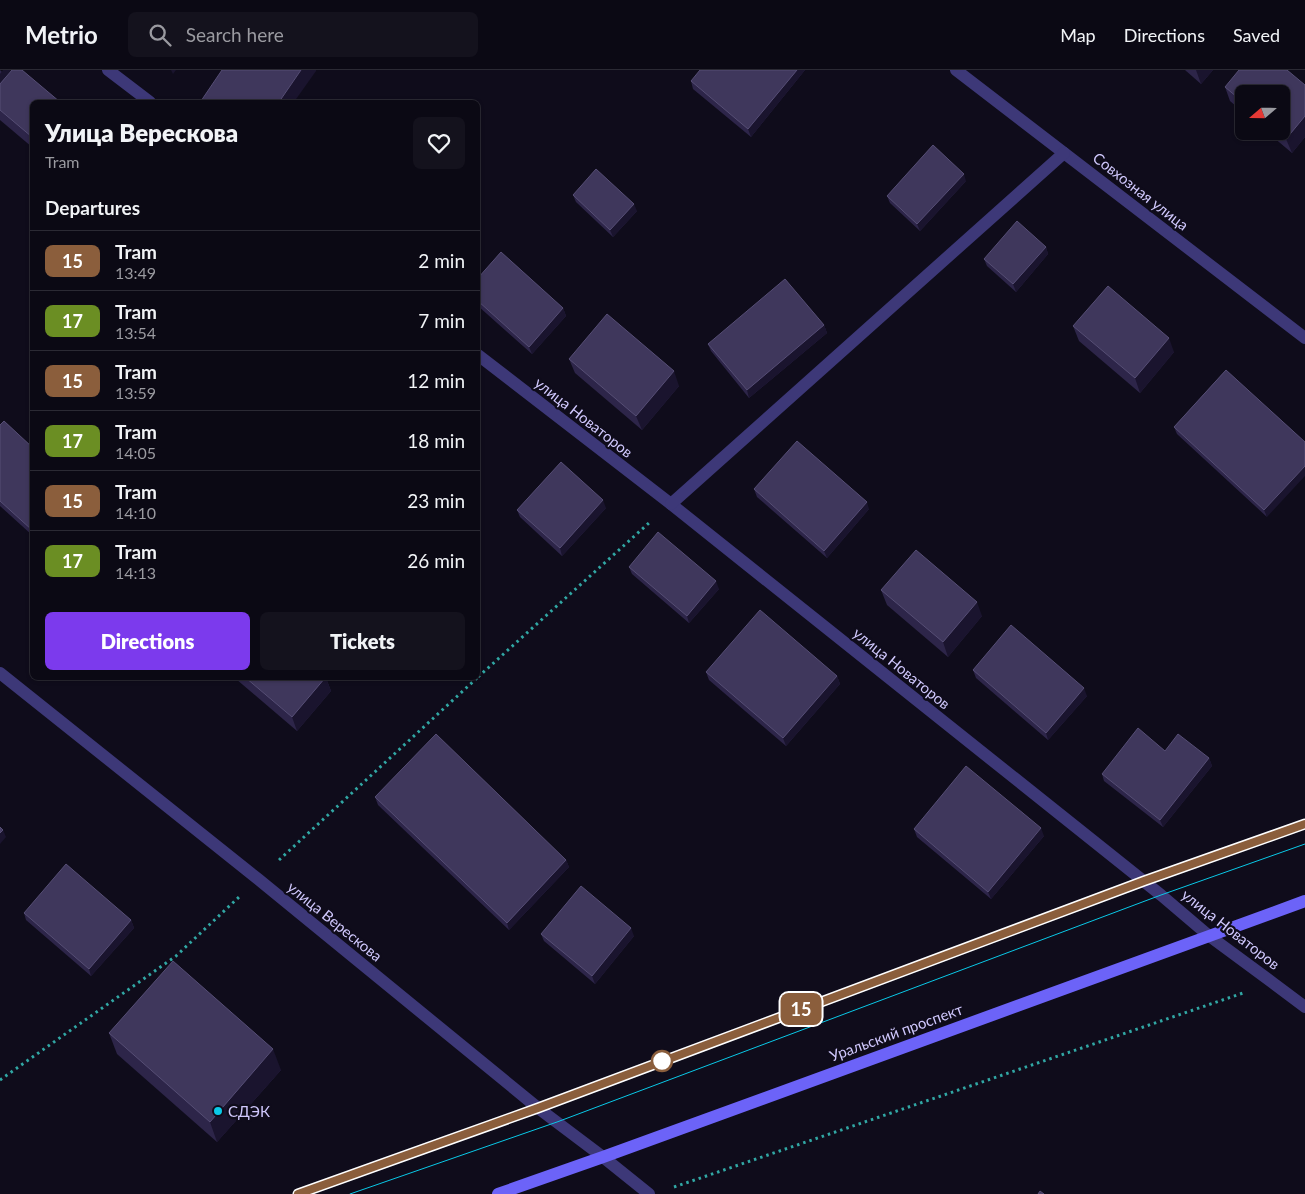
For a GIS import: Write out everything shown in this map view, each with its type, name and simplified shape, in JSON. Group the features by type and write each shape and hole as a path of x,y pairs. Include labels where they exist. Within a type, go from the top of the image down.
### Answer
{"main road":[{"name":"Уральский проспект","path":"498,1194 1305,900"}],"street":[{"path":"108,70 147,100"},
{"name":"Совхозная улица","path":"956,70 1305,338"},
{"path":"671,504 1064,152"},
{"name":"улица Новаторов","path":"480,357 671,504 1162,894 1208,936 1305,1007"},
{"name":"улица Верескова","path":"0,674 258,879 538,1108 650,1194"}],"path":[{"path":"480,675 671,504"},
{"path":"673,1188 1274,983"}],"building":[{"path":"12,70 22,70 58,100 30,100 30,135 0,110 0,84"},
{"path":"222,70 301,70 280,100 202,100"},
{"path":"700,70 797,70 748,129 691,81"},
{"path":"1239,70 1287,70 1305,85 1305,116 1290,134 1290,85 1235,85 1235,95 1225,87"},
{"path":"933,145 964,174 917,224 887,196"},
{"path":"596,169 634,204 610,230 573,195"},
{"path":"1017,221 1046,247 1013,284 984,259"},
{"path":"501,252 563,308 529,347 480,303 480,276"},
{"path":"785,279 824,325 747,390 708,344"},
{"path":"1108,286 1169,338 1135,378 1073,326"},
{"path":"607,314 674,371 636,416 569,359"},
{"path":"1226,370 1305,442 1305,466 1264,510 1174,427"},
{"path":"4,421 30,445 30,528 0,501 0,425"},
{"path":"797,441 867,502 824,551 754,489"},
{"path":"561,462 603,500 560,548 517,510"},
{"path":"658,532 716,581 687,616 629,567"},
{"path":"916,550 977,602 943,642 881,590"},
{"path":"760,610 837,676 783,738 706,672"},
{"path":"1011,625 1084,688 1046,733 973,670"},
{"path":"248,680 323,680 292,717"},
{"path":"1138,728 1165,751 1178,734 1209,758 1160,820 1102,774"},
{"path":"436,734 566,860 507,923 375,797"},
{"path":"966,766 1041,828 988,892 914,829"},
{"path":"66,864 131,920 89,969 24,913"},
{"path":"581,886 631,928 592,976 541,934"},
{"path":"173,961 273,1049 210,1122 109,1033"}],"tram line":[{"path":"298,1194 538,1108 1144,881 1305,824"},
{"name":"15","path":"298,1194 538,1108 1144,881 1305,824"},
{"path":"350,1194 557,1122 1161,895 1305,844"}],"place":[{"name":"СДЭК","path":"218,1111"}]}
